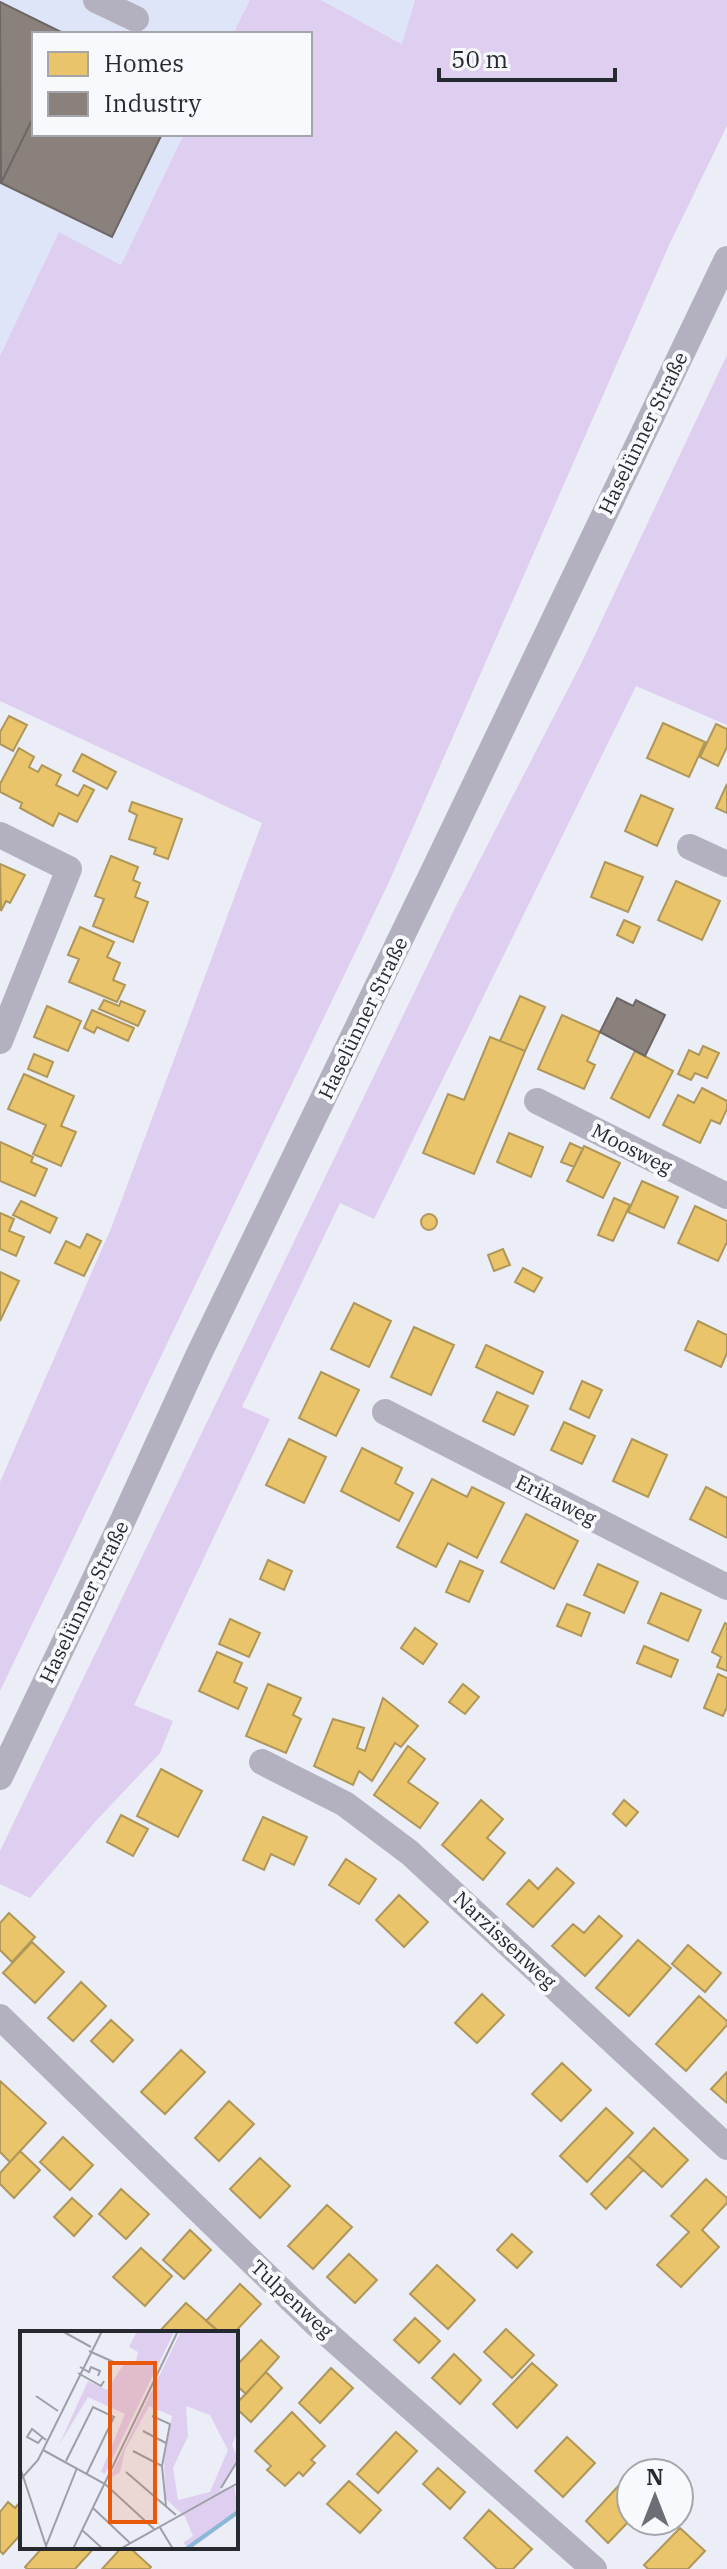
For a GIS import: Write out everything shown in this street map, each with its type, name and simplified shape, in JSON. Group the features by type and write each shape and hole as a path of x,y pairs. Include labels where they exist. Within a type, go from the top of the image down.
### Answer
{"street":[{"path":"96,0 136,19"},
{"name":"Haselünner Straße","path":"0,1777 198,1356 727,259"},
{"path":"0,835 69,869 0,1041"},
{"path":"690,847 727,864"},
{"name":"Moosweg","path":"537,1101 727,1196"},
{"name":"Erikaweg","path":"385,1412 727,1587"},
{"name":"Narzissenweg","path":"262,1762 345,1804 410,1853 727,2147"},
{"name":"Tulpenweg","path":"0,2017 315,2323 594,2569"}],"shaded area":[{"path":"0,0 250,0 234,32 32,32 32,136 183,136 121,265 0,356"},
{"path":"250,0 321,0 402,44 415,0 727,0 727,126 670,243 389,882 0,1691 0,1482 112,1226 262,823 0,701 0,356 59,232 121,265 183,136 312,136 312,32 234,32"},
{"path":"321,0 415,0 403,44"},
{"path":"727,355 727,725 636,686 374,1219 340,1203 242,1407 270,1419 134,1705 173,1721 160,1753 30,1898 0,1884 0,1851 455,908 582,662"}],"building: Homes":[{"path":"9,716 27,725 13,751 0,744 0,732"},
{"path":"663,723 705,742 689,777 647,758"},
{"path":"716,724 727,729 727,747 718,766 700,757"},
{"path":"19,748 34,757 29,767 38,772 42,765 61,775 56,785 78,796 84,785 94,790 77,822 59,813 53,826 20,808 22,803 0,792 0,784"},
{"path":"82,754 116,772 107,789 73,771"},
{"path":"727,784 727,813 716,808"},
{"path":"641,795 673,809 657,846 625,831"},
{"path":"132,802 182,819 168,859 154,854 156,848 129,839 137,815 129,811"},
{"path":"111,856 138,867 133,880 140,883 135,897 148,902 133,942 93,926 104,899 95,896"},
{"path":"605,862 643,877 628,912 591,897"},
{"path":"0,864 25,875 10,903 6,901 1,911"},
{"path":"676,881 720,901 702,940 658,920"},
{"path":"624,920 640,927 633,943 617,935"},
{"path":"80,927 114,942 107,957 120,963 113,980 125,985 117,1002 69,982 79,959 68,955"},
{"path":"520,996 545,1007 525,1051 500,1041"},
{"path":"104,1000 119,1006 121,1001 145,1011 138,1026 99,1009"},
{"path":"47,1006 81,1021 68,1051 34,1037"},
{"path":"92,1010 134,1028 128,1041 97,1027 94,1033 84,1028"},
{"path":"562,1015 600,1032 587,1061 595,1065 584,1089 538,1069"},
{"path":"490,1037 525,1051 474,1174 423,1153 448,1094 464,1100"},
{"path":"703,1046 719,1053 707,1078 695,1073 691,1080 678,1074 689,1050 699,1055"},
{"path":"635,1051 673,1071 649,1118 611,1098"},
{"path":"34,1054 53,1062 47,1077 28,1069"},
{"path":"24,1074 74,1096 61,1126 76,1132 61,1166 33,1154 46,1125 8,1109"},
{"path":"702,1088 727,1101 727,1109 720,1124 711,1120 700,1143 663,1125 678,1095 694,1103"},
{"path":"509,1133 543,1147 531,1177 497,1162"},
{"path":"0,1142 33,1157 31,1162 47,1169 35,1196 0,1181"},
{"path":"570,1143 583,1149 574,1167 561,1162"},
{"path":"584,1146 620,1163 603,1198 567,1181"},
{"path":"642,1181 678,1197 664,1228 628,1212"},
{"path":"614,1198 630,1205 613,1241 598,1235"},
{"path":"21,1201 57,1218 50,1233 13,1215"},
{"path":"695,1206 727,1221 727,1242 718,1261 678,1243"},
{"path":"0,1213 14,1219 9,1231 24,1237 16,1256 0,1249"},
{"path":"429,1214 437,1222 429,1230 421,1222"},
{"path":"87,1234 101,1241 84,1276 55,1263 66,1241 80,1248"},
{"path":"503,1249 510,1265 494,1271 488,1255"},
{"path":"523,1268 542,1278 534,1292 515,1282"},
{"path":"0,1272 19,1281 0,1321"},
{"path":"354,1303 391,1321 369,1367 331,1349"},
{"path":"698,1321 727,1335 727,1353 721,1367 685,1350"},
{"path":"414,1327 454,1345 431,1395 391,1377"},
{"path":"486,1345 543,1372 533,1394 476,1367"},
{"path":"321,1372 359,1390 336,1436 299,1418"},
{"path":"582,1381 602,1390 589,1418 570,1409"},
{"path":"497,1392 528,1406 514,1435 483,1421"},
{"path":"564,1422 595,1436 582,1464 551,1450"},
{"path":"289,1439 326,1457 304,1503 266,1485"},
{"path":"632,1439 667,1455 648,1497 613,1481"},
{"path":"362,1448 402,1468 395,1483 413,1493 399,1521 341,1491"},
{"path":"432,1479 467,1497 472,1487 504,1503 477,1558 448,1543 436,1567 397,1547"},
{"path":"706,1487 727,1498 727,1538 690,1519"},
{"path":"526,1514 578,1541 554,1589 501,1562"},
{"path":"268,1560 292,1571 284,1590 260,1579"},
{"path":"460,1561 483,1571 469,1602 446,1592"},
{"path":"598,1564 638,1582 624,1613 584,1595"},
{"path":"661,1593 701,1610 688,1641 648,1623"},
{"path":"567,1604 590,1613 581,1636 557,1626"},
{"path":"230,1619 260,1633 249,1657 219,1644"},
{"path":"725,1623 727,1671 717,1667 721,1657 712,1652"},
{"path":"415,1628 437,1644 423,1664 401,1648"},
{"path":"644,1646 678,1660 671,1677 637,1663"},
{"path":"217,1652 242,1663 234,1682 247,1688 238,1709 199,1691"},
{"path":"718,1674 727,1678 727,1707 723,1716 704,1708"},
{"path":"268,1684 301,1698 293,1715 301,1719 286,1753 246,1736"},
{"path":"463,1684 479,1697 465,1714 449,1702"},
{"path":"383,1698 418,1726 401,1747 395,1743 372,1781 359,1771 353,1785 314,1766 333,1719 364,1728 357,1748 365,1751"},
{"path":"408,1746 425,1759 408,1782 438,1803 420,1828 374,1795"},
{"path":"161,1769 202,1791 178,1837 137,1816"},
{"path":"481,1800 503,1819 487,1838 505,1853 483,1880 442,1845"},
{"path":"624,1800 638,1812 626,1826 613,1814"},
{"path":"121,1815 148,1829 133,1856 107,1842"},
{"path":"263,1817 307,1837 294,1865 271,1854 264,1870 243,1860"},
{"path":"346,1859 376,1879 359,1904 329,1885"},
{"path":"557,1868 574,1883 533,1927 507,1904 529,1880 538,1889"},
{"path":"399,1895 428,1922 404,1947 376,1920"},
{"path":"9,1913 35,1937 12,1962 0,1950 0,1923"},
{"path":"599,1916 622,1936 585,1976 552,1946 573,1924 584,1933"},
{"path":"638,1940 671,1968 629,2016 596,1988"},
{"path":"32,1942 64,1972 35,2003 3,1973"},
{"path":"688,1945 721,1973 705,1992 672,1964"},
{"path":"81,1982 106,2006 73,2041 48,2018"},
{"path":"482,1994 504,2015 477,2043 455,2023"},
{"path":"699,1996 727,2021 727,2025 686,2071 656,2044"},
{"path":"111,2020 133,2040 113,2062 91,2041"},
{"path":"181,2050 205,2072 165,2114 141,2092"},
{"path":"562,2063 591,2090 561,2121 532,2094"},
{"path":"727,2072 727,2103 711,2089"},
{"path":"0,2081 46,2123 10,2162 0,2152"},
{"path":"229,2101 254,2124 219,2161 195,2138"},
{"path":"606,2108 633,2133 587,2182 560,2156"},
{"path":"654,2128 688,2160 662,2187 628,2156"},
{"path":"63,2137 93,2165 70,2190 40,2162"},
{"path":"20,2151 40,2170 14,2198 0,2184 0,2173"},
{"path":"628,2156 643,2170 606,2209 591,2194"},
{"path":"260,2158 290,2186 260,2218 230,2189"},
{"path":"706,2179 727,2198 727,2203 702,2230 719,2247 681,2287 657,2265 689,2232 671,2216"},
{"path":"121,2189 149,2214 126,2239 99,2214"},
{"path":"72,2198 92,2216 74,2236 54,2217"},
{"path":"327,2205 352,2227 313,2269 288,2246"},
{"path":"190,2230 211,2250 184,2279 163,2260"},
{"path":"512,2234 532,2252 517,2268 497,2250"},
{"path":"141,2248 172,2276 145,2306 113,2277"},
{"path":"349,2254 377,2280 355,2303 327,2277"},
{"path":"437,2265 475,2300 448,2329 410,2294"},
{"path":"240,2284 261,2304 236,2331 218,2331 206,2321"},
{"path":"186,2303 216,2329 214,2331 160,2331"},
{"path":"415,2318 440,2341 419,2363 394,2340"},
{"path":"506,2329 534,2355 512,2378 484,2352"},
{"path":"261,2340 279,2357 246,2394 238,2387 238,2364"},
{"path":"454,2354 481,2380 460,2404 432,2378"},
{"path":"532,2363 557,2385 517,2428 493,2404"},
{"path":"331,2368 353,2388 320,2423 299,2403"},
{"path":"266,2372 282,2388 251,2422 238,2410 238,2402"},
{"path":"292,2412 325,2446 311,2460 315,2463 303,2476 299,2472 285,2486 267,2470 271,2466 255,2451"},
{"path":"396,2432 417,2451 378,2493 357,2474"},
{"path":"567,2437 595,2463 563,2497 535,2471"},
{"path":"438,2468 465,2492 450,2509 423,2484"},
{"path":"349,2481 381,2510 360,2533 327,2504"},
{"path":"615,2490 615,2536 608,2543 586,2521"},
{"path":"8,2502 15,2508 20,2502 20,2535 3,2554 0,2551 0,2512"},
{"path":"489,2510 532,2549 513,2569 497,2569 464,2538"},
{"path":"671,2537 690,2537 705,2551 688,2569 648,2569 644,2565"},
{"path":"41,2549 93,2549 75,2569 25,2567"},
{"path":"120,2549 131,2549 151,2567 149,2569 102,2569"}],"building: Industry":[{"path":"0,2 61,32 32,32 32,120 1,183"},
{"path":"32,120 32,136 161,136 112,237 1,183"},
{"path":"617,998 633,1006 636,1000 665,1015 645,1056 600,1032"}]}
